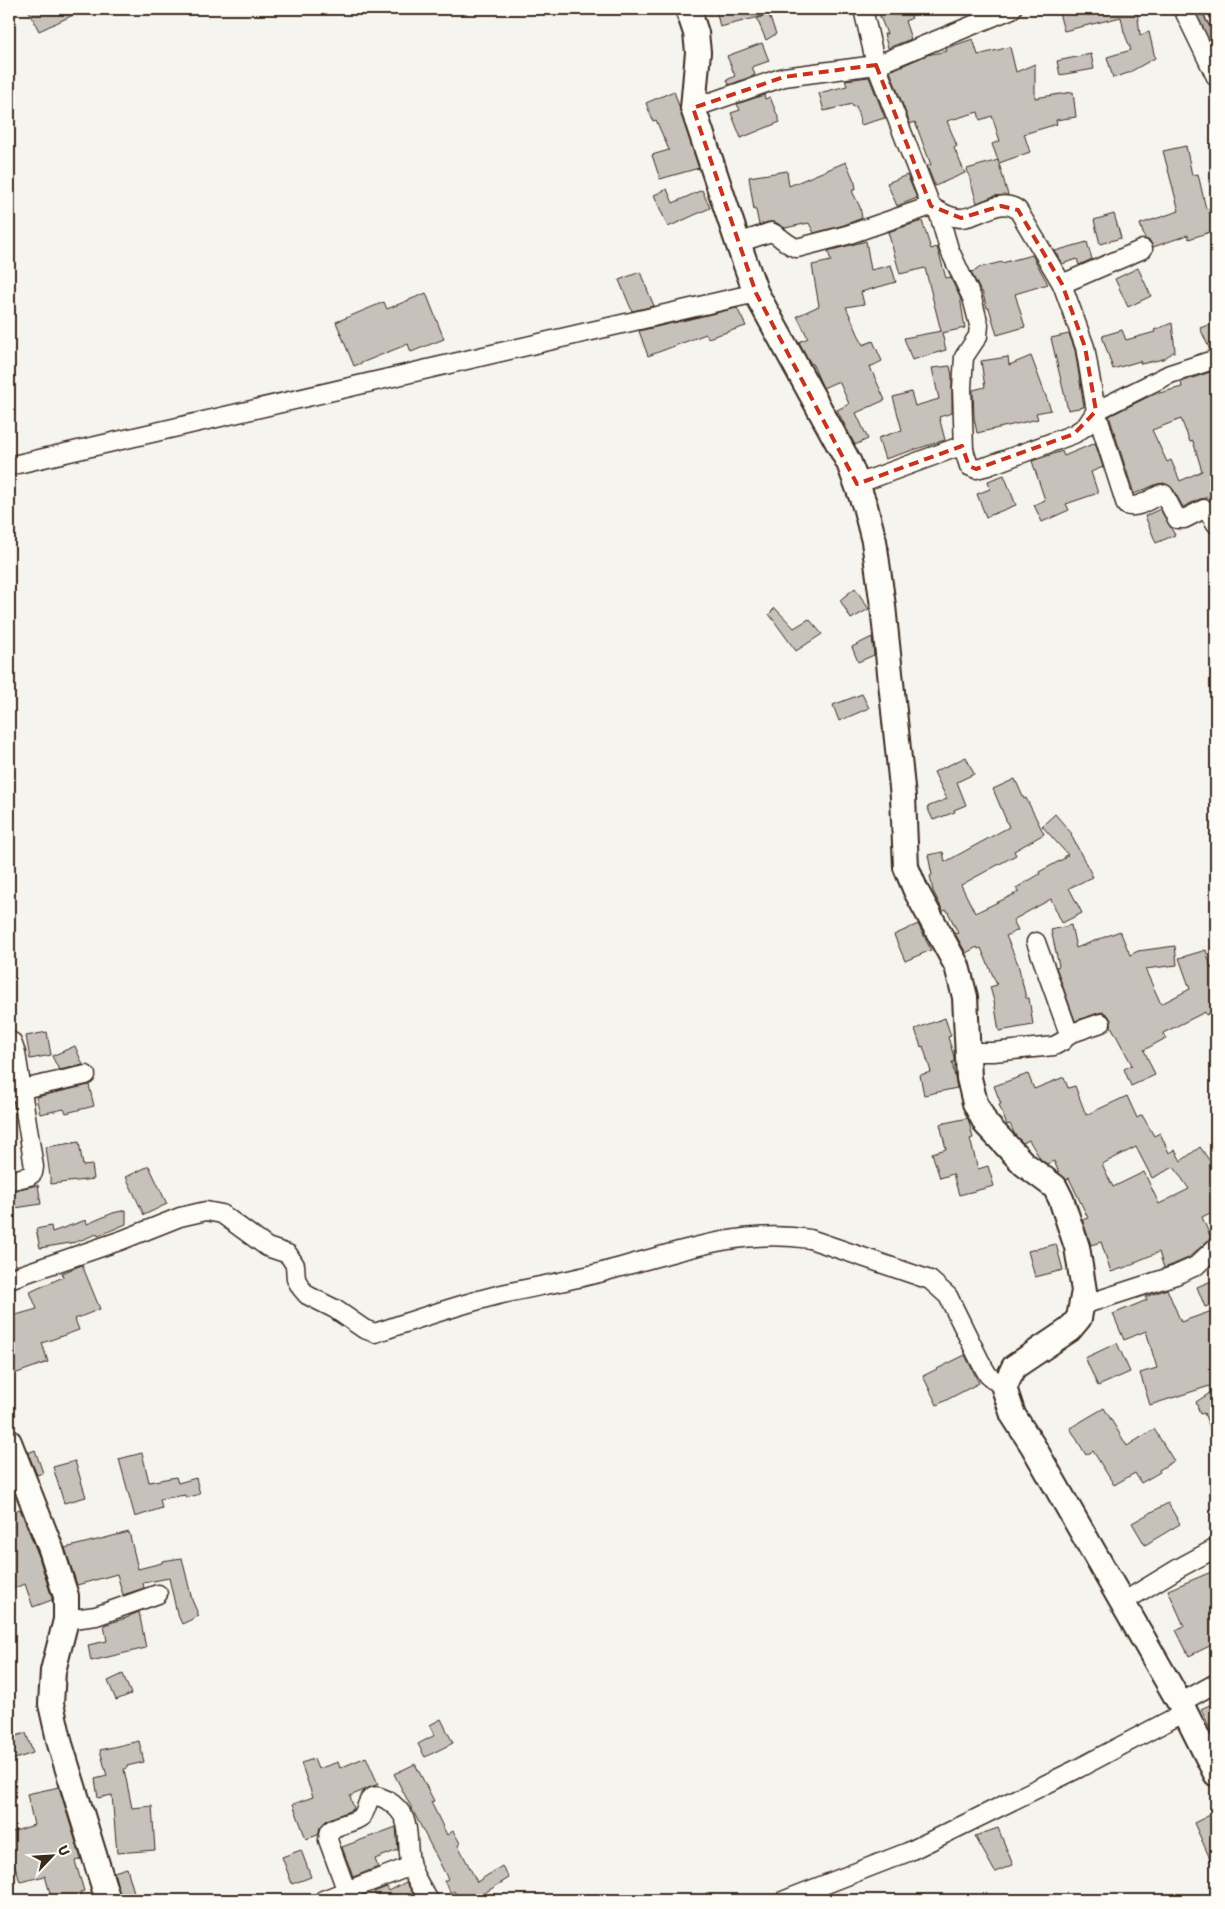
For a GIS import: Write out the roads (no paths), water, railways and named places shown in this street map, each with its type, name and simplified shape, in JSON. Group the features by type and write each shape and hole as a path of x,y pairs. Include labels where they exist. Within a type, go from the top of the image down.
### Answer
{"street":[{"path":"863,9 876,65 935,209 949,249 972,298 979,325 978,336 964,357 962,388 964,450 969,466 976,469 988,466 1074,434 1086,426 1096,411 1170,374 1216,359"},
{"path":"693,108 784,77 876,65 1012,9"},
{"path":"1183,9 1216,77"},
{"path":"1212,9 1216,18"},
{"path":"690,10 696,33 698,52 693,108 738,243 756,293 849,463 858,484 874,540 883,606 903,797 906,867 916,891 957,966 965,997 969,1078 975,1103 986,1124 1024,1164 1055,1187 1061,1199 1077,1248 1084,1291 1080,1318 1069,1330 1014,1367 1004,1388"},
{"path":"738,243 771,232 790,246 796,248 935,209 961,218 1001,206 1014,207 1018,210 1062,284 1085,347 1096,411 1126,505 1130,507 1138,505 1164,494 1177,519 1184,519 1204,509 1208,511 1216,524"},
{"path":"1062,284 1143,248"},
{"path":"9,466 756,293"},
{"path":"858,484 955,448 964,450"},
{"path":"1036,942 1069,1034"},
{"path":"968,1052 993,1052 1054,1046 1064,1041 1069,1034 1101,1023"},
{"path":"9,1042 14,1045 16,1091 34,1170 29,1176 9,1181"},
{"path":"16,1091 86,1075"},
{"path":"9,1279 122,1240 180,1217 196,1212 214,1212 230,1219 268,1247 288,1254 295,1265 296,1279 307,1295 335,1309 364,1330 375,1333 500,1295 598,1273 739,1237 790,1236 820,1242 930,1280 948,1296 988,1375 1004,1388 1013,1415 1033,1446 1183,1708 1216,1774"},
{"path":"1083,1305 1196,1266 1216,1247"},
{"path":"9,1442 63,1584 67,1606 66,1620 54,1671 51,1704 60,1744 108,1900"},
{"path":"1123,1602 1216,1548"},
{"path":"66,1620 96,1616 158,1594"},
{"path":"785,1900 908,1852 1080,1768 1183,1708 1216,1683"},
{"path":"347,1892 328,1840 330,1831 337,1826 361,1817 369,1800 373,1797 380,1797 395,1806 405,1819 409,1831 411,1866 429,1900"},
{"path":"323,1900 411,1866"}],"waterway":[{"path":"1196,9 1209,40 1216,50"}]}
